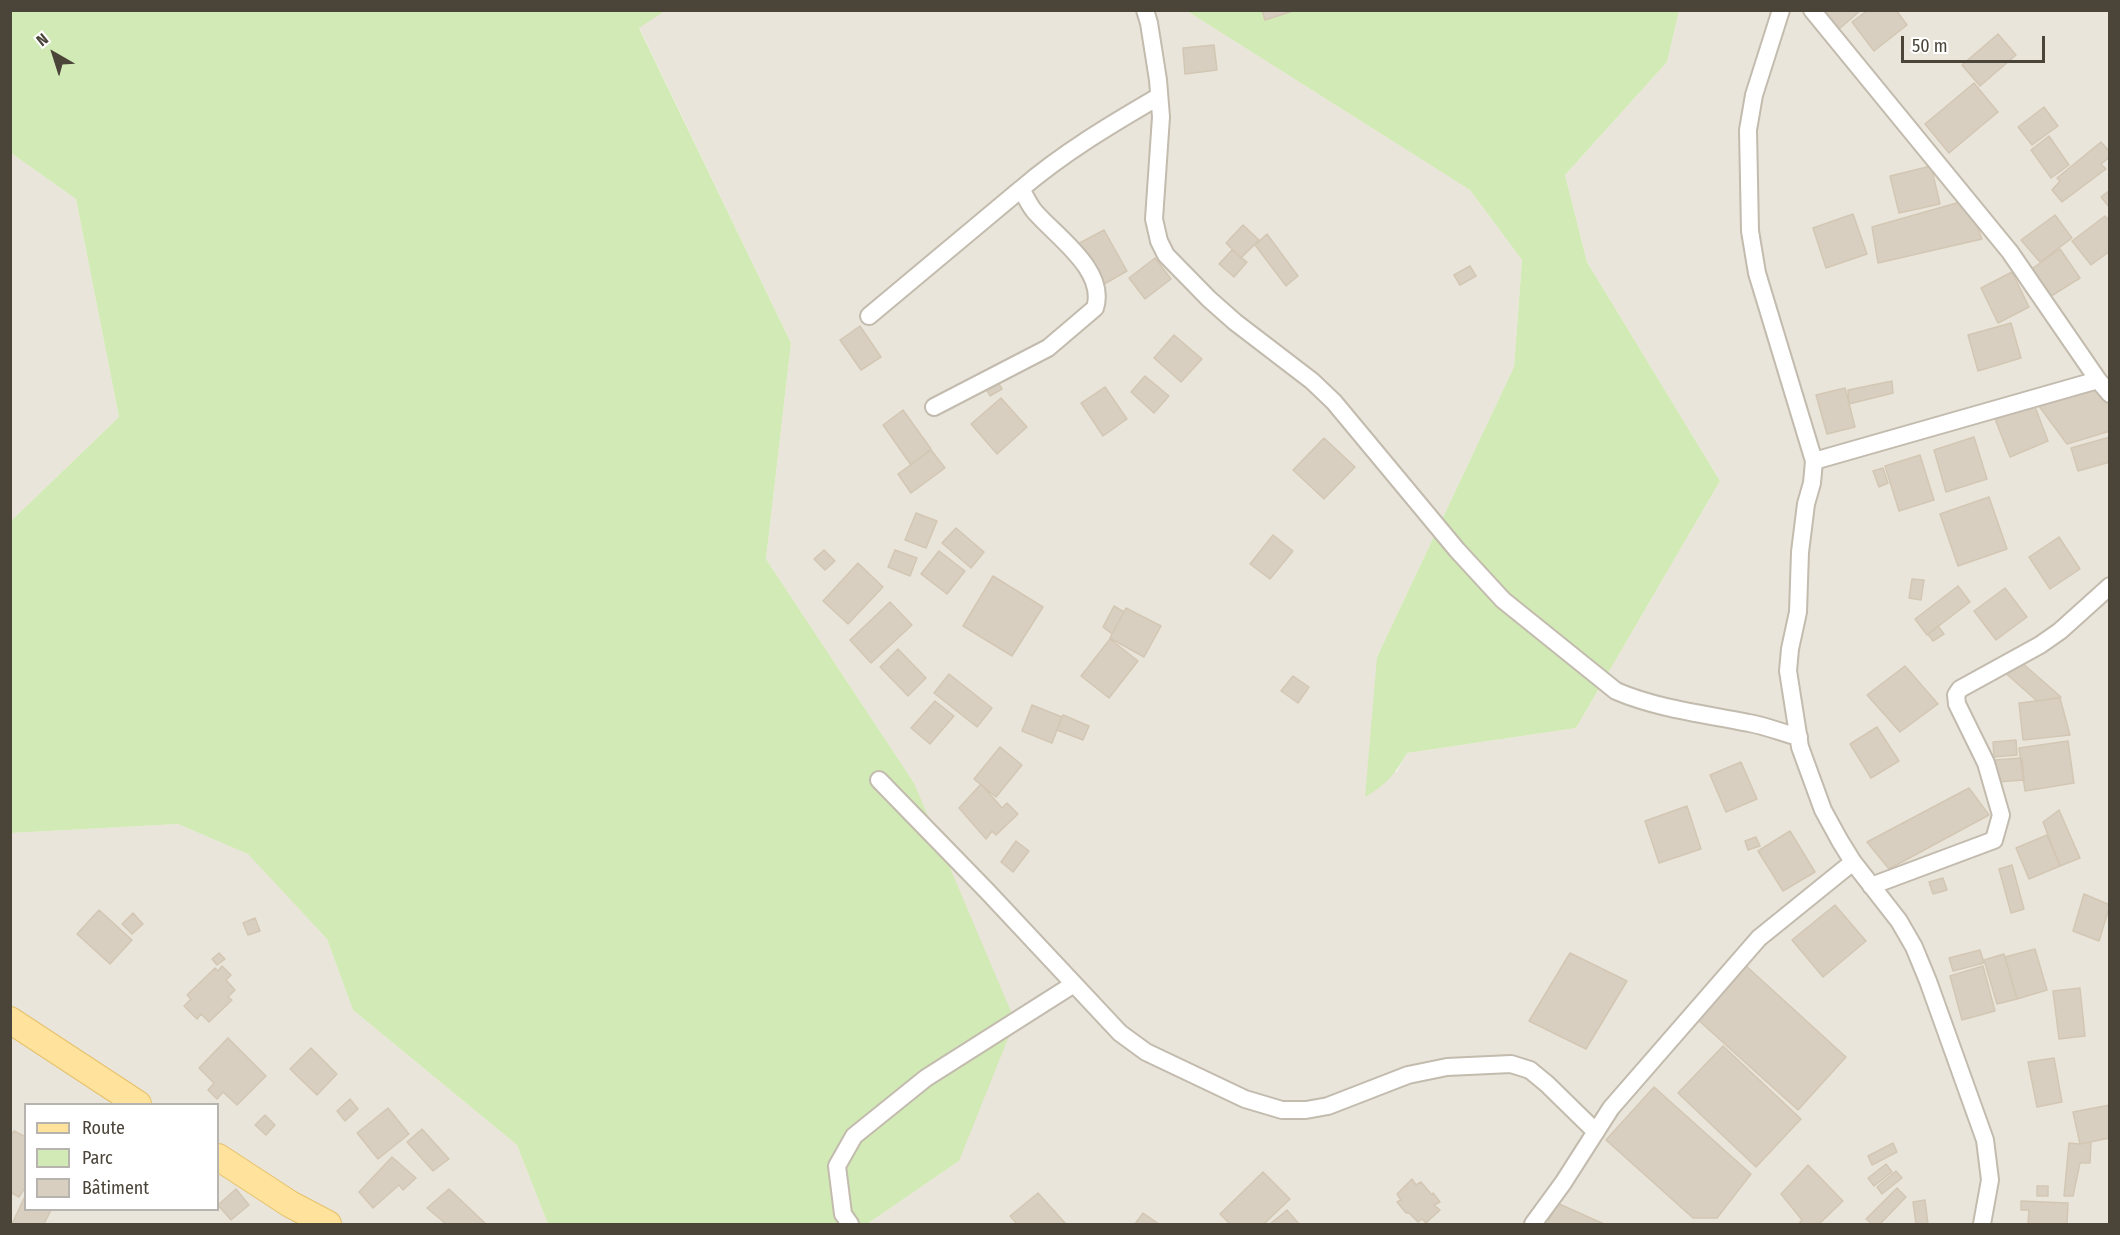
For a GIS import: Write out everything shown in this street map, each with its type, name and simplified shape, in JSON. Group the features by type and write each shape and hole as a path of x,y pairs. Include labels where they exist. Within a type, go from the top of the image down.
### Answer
{"main road":[{"path":"10,1020 136,1103"},
{"path":"219,1158 312,1221"}],"street":[{"path":"1145,10 1158,80 1161,117 1154,219 1159,241 1167,255 1227,315 1312,381 1334,402 1457,550 1503,600 1616,691 1633,698 1715,718 1750,723 1799,738"},
{"path":"1781,10 1754,94 1748,130 1750,231 1757,273 1814,461 1800,552 1798,612 1788,671 1799,738 1823,810 1853,862 1899,921 1914,947 1928,981 1982,1126 1990,1180 1982,1224"},
{"path":"1812,10 2010,252 2109,394"},
{"path":"869,316 1056,161 1111,124 1158,97"},
{"path":"934,407 1048,348 1095,308 1098,298 1088,267 1035,212 1021,189"},
{"path":"1814,461 2098,380"},
{"path":"1871,886 1994,840 2001,815 1986,764 1957,704 1956,695 1960,689 2061,631 2109,586"},
{"path":"879,780 987,891 1120,1034 1146,1052 1245,1099 1282,1110 1306,1110 1328,1106 1408,1075 1447,1067 1510,1064 1530,1070 1596,1132"},
{"path":"1533,1224 1563,1183 1611,1108 1759,938 1853,862"},
{"path":"850,1224 843,1214 837,1166 854,1136 926,1078 1074,984"}],"shaded area":[{"path":"665,10 1187,11 1470,190 1522,260 1514,367 1377,657 1396,773 1407,753 1576,728 1720,481 1587,262 1565,175 1667,62 1679,11 2109,11 2109,1224 867,1224 959,1161 914,783 766,559 791,343 639,27"},
{"path":"11,153 76,199 119,417 11,521"},
{"path":"178,824 249,854 327,939 353,1010 517,1145 548,1224 11,1224 11,833"}],"green space":[{"path":"11,11 665,11 639,28 791,343 766,559 914,783 1015,1021 959,1161 867,1224 548,1224 517,1145 353,1010 327,939 248,854 178,824 11,833 11,521 119,417 76,199 11,153"},
{"path":"1187,11 1679,11 1667,62 1565,175 1587,262 1720,481 1576,728 1407,753 1389,778 1365,797 1377,657 1514,367 1522,260 1470,190"}],"building":[{"path":"1262,10 1293,10 1293,11 1265,20"},
{"path":"1825,10 1861,10 1838,30 1823,12"},
{"path":"1868,10 1896,10 1907,25 1874,51 1852,22"},
{"path":"1998,34 2016,55 1980,86 1962,65"},
{"path":"1214,45 1217,70 1185,74 1183,48"},
{"path":"1974,83 1998,112 1949,153 1925,124"},
{"path":"2044,107 2058,126 2032,145 2018,127"},
{"path":"2049,136 2069,165 2051,178 2031,150"},
{"path":"2101,142 2110,152 2110,157 2101,164 2106,169 2062,202 2052,190 2060,181 2057,178"},
{"path":"1931,166 1940,204 1899,213 1890,176"},
{"path":"2110,190 2110,208 2101,197"},
{"path":"1967,200 1982,239 1878,263 1872,227"},
{"path":"1853,214 1867,254 1826,268 1813,228"},
{"path":"2055,215 2072,238 2040,262 2021,240"},
{"path":"2105,216 2110,221 2110,251 2091,265 2072,241"},
{"path":"1243,225 1259,240 1241,258 1226,243"},
{"path":"1104,230 1127,271 1099,287 1076,245"},
{"path":"1267,234 1298,276 1286,286 1255,245"},
{"path":"2060,249 2080,278 2048,298 2030,270"},
{"path":"1232,250 1247,262 1234,277 1219,264"},
{"path":"1155,258 1171,279 1145,299 1129,278"},
{"path":"1470,266 1476,276 1460,285 1454,275"},
{"path":"2012,272 2029,307 1998,323 1981,288"},
{"path":"2011,323 2021,358 1978,371 1968,335"},
{"path":"860,326 881,357 861,370 840,340"},
{"path":"1174,335 1202,359 1181,382 1154,358"},
{"path":"1145,376 1169,396 1154,413 1131,392"},
{"path":"995,377 1002,389 990,396 983,383"},
{"path":"1892,381 1893,393 1849,404 1848,390"},
{"path":"2097,383 2110,399 2110,431 2067,444 2036,402"},
{"path":"1105,387 1127,419 1103,436 1081,403"},
{"path":"1845,388 1855,427 1827,434 1816,395"},
{"path":"1001,398 1027,427 997,454 971,424"},
{"path":"2034,404 2048,441 2010,457 1995,419"},
{"path":"903,410 931,449 911,465 883,425"},
{"path":"1974,437 1987,479 1946,492 1934,450"},
{"path":"2110,437 2110,462 2078,471 2071,448"},
{"path":"1324,438 1355,467 1324,499 1293,470"},
{"path":"931,450 945,468 911,493 898,474"},
{"path":"1920,455 1934,500 1899,511 1885,466"},
{"path":"1883,468 1888,483 1879,487 1873,471"},
{"path":"1989,497 2007,549 1958,566 1940,514"},
{"path":"916,513 937,521 926,548 905,540"},
{"path":"956,528 984,552 971,568 942,543"},
{"path":"1273,535 1293,551 1270,579 1250,564"},
{"path":"2059,537 2080,569 2050,589 2029,557"},
{"path":"824,550 835,561 825,570 814,559"},
{"path":"895,550 917,558 910,576 888,567"},
{"path":"939,551 965,571 947,594 921,574"},
{"path":"858,563 883,587 848,624 823,601"},
{"path":"993,576 1043,607 1012,656 963,626"},
{"path":"1912,579 1924,580 1921,600 1909,598"},
{"path":"1958,586 1970,602 1927,635 1915,619"},
{"path":"2005,588 2027,617 1996,640 1974,611"},
{"path":"890,602 912,625 871,663 850,640"},
{"path":"1114,606 1124,612 1112,634 1103,627"},
{"path":"1126,608 1161,626 1144,657 1110,638"},
{"path":"1938,626 1944,634 1933,641 1928,634"},
{"path":"1110,639 1138,661 1109,698 1081,676"},
{"path":"898,649 926,678 908,696 880,667"},
{"path":"2013,655 2061,697 2037,701 2001,669"},
{"path":"1905,666 1938,704 1900,732 1867,695"},
{"path":"949,674 992,708 977,727 934,693"},
{"path":"1293,676 1309,687 1298,703 1281,691"},
{"path":"2060,698 2070,735 2023,740 2019,703"},
{"path":"935,701 954,716 930,744 911,728"},
{"path":"1032,705 1062,717 1052,743 1022,731"},
{"path":"1063,715 1089,726 1083,740 1057,730"},
{"path":"1877,727 1899,761 1871,778 1850,744"},
{"path":"2016,740 2017,755 1994,757 1993,742"},
{"path":"2068,741 2074,783 2025,791 2019,748"},
{"path":"1000,747 1022,765 996,797 974,779"},
{"path":"2022,758 2024,780 1997,782 1995,760"},
{"path":"1741,762 1757,799 1726,812 1710,775"},
{"path":"981,784 1002,808 1007,803 1018,814 996,835 992,831 986,839 959,808"},
{"path":"1969,788 1989,815 1889,869 1867,842"},
{"path":"1687,806 1701,849 1659,863 1645,821"},
{"path":"2059,810 2080,858 2060,866 2043,822"},
{"path":"1790,831 1815,872 1783,891 1758,851"},
{"path":"2047,835 2060,866 2029,879 2016,848"},
{"path":"1756,837 1760,846 1748,850 1745,841"},
{"path":"1016,841 1029,851 1013,872 1001,862"},
{"path":"2012,865 2024,909 2011,913 1999,869"},
{"path":"1943,878 1947,890 1933,894 1929,882"},
{"path":"2084,894 2110,905 2099,941 2073,931"},
{"path":"1835,905 1866,941 1823,977 1792,940"},
{"path":"99,910 132,940 110,964 77,934"},
{"path":"133,913 143,924 132,934 122,924"},
{"path":"255,918 260,931 248,935 243,923"},
{"path":"2035,949 2047,990 2017,999 2005,957"},
{"path":"1980,950 1984,963 1953,971 1949,958"},
{"path":"219,953 225,959 217,965 212,959"},
{"path":"1570,953 1627,981 1586,1049 1529,1021"},
{"path":"2004,954 2017,999 1997,1004 1984,960"},
{"path":"1745,965 1846,1057 1798,1110 1696,1018"},
{"path":"222,966 231,975 226,980 235,990 228,997 232,1000 209,1022 201,1014 197,1019 184,1006 191,999 187,995 215,968 218,971"},
{"path":"1983,966 1995,1011 1962,1020 1950,976"},
{"path":"2080,988 2085,1036 2059,1039 2053,991"},
{"path":"228,1038 266,1076 237,1105 223,1092 217,1099 208,1090 214,1083 199,1068"},
{"path":"1723,1046 1801,1119 1756,1167 1678,1093"},
{"path":"311,1048 337,1074 317,1095 290,1069"},
{"path":"2054,1058 2062,1102 2037,1107 2028,1062"},
{"path":"1654,1087 1751,1174 1717,1218 1693,1218 1606,1140"},
{"path":"350,1099 358,1109 345,1121 337,1111"},
{"path":"2110,1105 2110,1138 2080,1144 2073,1112"},
{"path":"388,1108 409,1134 378,1159 357,1133"},
{"path":"265,1115 275,1125 266,1135 255,1125"},
{"path":"422,1129 449,1159 433,1171 407,1142"},
{"path":"14,1131 24,1136 24,1189 19,1197 10,1192 10,1137"},
{"path":"2091,1142 2090,1163 2080,1163 2073,1196 2064,1196 2069,1143"},
{"path":"1893,1143 1897,1152 1872,1165 1868,1156"},
{"path":"392,1157 416,1178 403,1190 399,1185 373,1208 359,1192"},
{"path":"1886,1164 1892,1172 1874,1186 1868,1178"},
{"path":"1808,1165 1843,1201 1819,1224 1799,1224 1802,1220 1781,1194"},
{"path":"1896,1171 1902,1178 1882,1194 1877,1187"},
{"path":"1263,1172 1290,1199 1264,1224 1230,1224 1220,1214"},
{"path":"1412,1179 1416,1185 1421,1182 1440,1202 1434,1205 1440,1210 1426,1223 1422,1219 1418,1222 1397,1202 1401,1200 1397,1194"},
{"path":"2037,1186 2048,1186 2048,1196 2037,1196"},
{"path":"1897,1188 1906,1197 1880,1224 1872,1224 1866,1219"},
{"path":"236,1189 249,1205 231,1220 219,1204"},
{"path":"449,1189 486,1224 446,1224 427,1208"},
{"path":"1038,1193 1066,1224 1017,1224 1010,1216"},
{"path":"24,1198 24,1211 50,1211 44,1224 12,1224"},
{"path":"1925,1200 1928,1224 1916,1224 1913,1202"},
{"path":"2021,1201 2068,1203 2067,1224 2028,1224 2029,1210 2021,1210"},
{"path":"1557,1203 1604,1224 1547,1224"},
{"path":"1287,1210 1299,1224 1270,1224"},
{"path":"1143,1213 1159,1224 1135,1224"}]}
